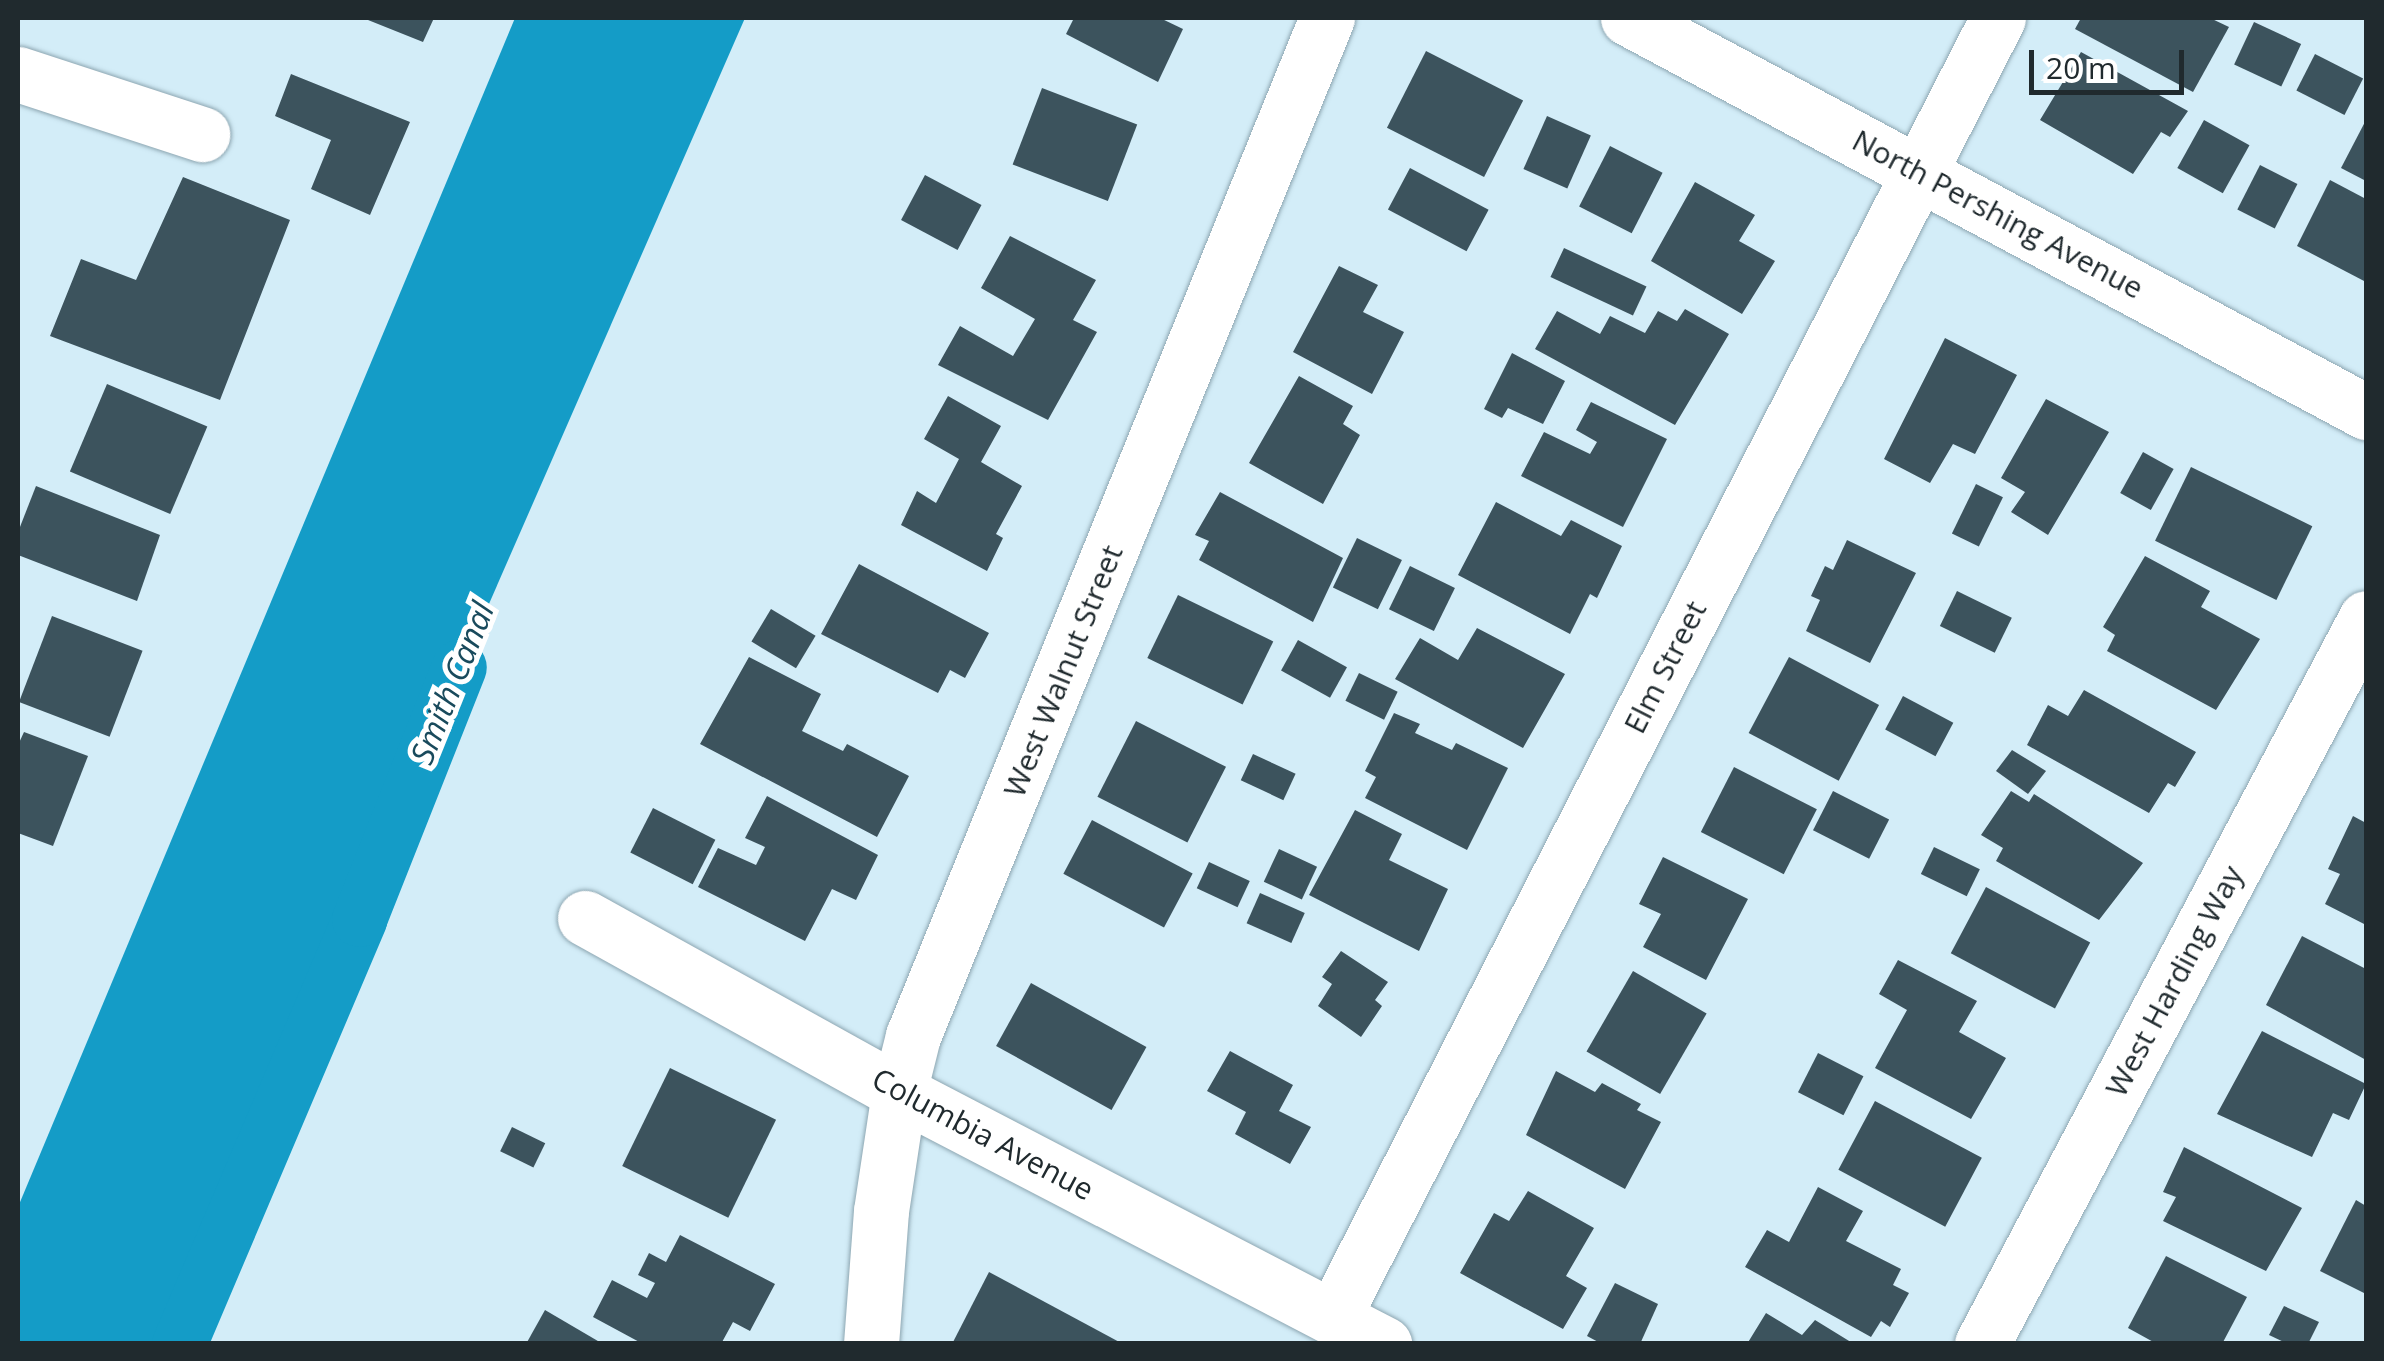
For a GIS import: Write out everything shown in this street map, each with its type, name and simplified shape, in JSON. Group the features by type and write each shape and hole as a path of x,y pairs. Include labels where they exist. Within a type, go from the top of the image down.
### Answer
{"street":[{"name":"West Walnut Street","path":"871,1344 881,1212 899,1092 913,1036 1327,18"},
{"name":"North Pershing Avenue","path":"1628,18 2366,412"},
{"name":"Elm Street","path":"1333,1316 1998,18"},
{"path":"18,74 202,134"},
{"name":"West Harding Way","path":"1982,1344 2366,618"},
{"name":"Columbia Avenue","path":"585,918 899,1092 1384,1344"}],"water":[{"path":"515,18 745,18 166,1343 18,1343 18,1207"}],"building":[{"path":"363,18 434,18 423,42"},
{"path":"1074,18 1160,18 1183,29 1158,82 1066,34"},
{"path":"2081,18 2210,18 2229,27 2193,92 2075,29"},
{"path":"2254,22 2301,44 2281,87 2234,65"},
{"path":"1426,51 1523,100 1484,177 1387,128"},
{"path":"2081,52 2188,111 2170,137 2161,132 2133,174 2040,120"},
{"path":"2315,54 2363,79 2345,115 2296,91"},
{"path":"291,74 410,122 370,215 311,189 331,140 275,116"},
{"path":"1042,88 1137,125 1108,201 1013,165"},
{"path":"1547,116 1591,136 1567,189 1523,169"},
{"path":"2204,120 2249,145 2223,193 2177,168"},
{"path":"2366,120 2366,181 2341,168"},
{"path":"1610,146 1663,173 1632,233 1579,207"},
{"path":"2260,165 2297,184 2275,229 2237,210"},
{"path":"1410,168 1489,210 1467,251 1388,209"},
{"path":"925,175 982,205 958,250 901,220"},
{"path":"183,177 290,220 220,400 50,336 81,259 136,280"},
{"path":"2330,180 2366,199 2366,282 2297,246"},
{"path":"1695,182 1755,215 1739,241 1775,261 1742,314 1651,261"},
{"path":"1010,236 1096,280 1073,320 1097,332 1048,420 938,365 960,326 1013,356 1035,319 981,288"},
{"path":"1564,248 1646,286 1633,315 1550,277"},
{"path":"1339,266 1378,285 1363,312 1404,332 1372,394 1293,352"},
{"path":"1685,309 1729,334 1675,425 1535,349 1557,311 1600,334 1610,316 1645,333 1658,311 1677,321"},
{"path":"1945,338 2017,375 1975,454 1953,444 1930,483 1884,459"},
{"path":"1512,353 1565,381 1543,424 1508,408 1502,418 1484,409"},
{"path":"1299,376 1353,406 1343,424 1360,435 1323,504 1249,463"},
{"path":"107,384 207,427 170,514 70,471"},
{"path":"948,396 1001,426 981,462 1022,486 996,534 1003,538 987,571 901,525 917,491 936,503 959,459 924,439"},
{"path":"2046,399 2109,432 2048,535 2011,512 2025,492 2001,478"},
{"path":"1591,402 1667,439 1623,527 1521,476 1544,432 1590,454 1597,442 1576,430"},
{"path":"2143,452 2174,469 2151,510 2120,493"},
{"path":"2191,467 2312,526 2276,600 2155,541"},
{"path":"1976,484 2003,497 1979,547 1952,533"},
{"path":"36,486 160,535 137,601 18,555 18,532"},
{"path":"1220,492 1343,558 1313,622 1199,560 1209,541 1195,535"},
{"path":"1496,502 1561,536 1571,520 1622,546 1597,598 1590,594 1570,634 1458,575"},
{"path":"1357,538 1402,560 1378,609 1333,587"},
{"path":"1847,540 1916,573 1870,663 1806,631 1820,600 1811,596 1825,566 1833,570"},
{"path":"2145,556 2210,591 2201,607 2260,639 2216,710 2107,651 2115,635 2103,627"},
{"path":"859,564 989,633 965,678 950,670 938,693 821,634"},
{"path":"1410,566 1455,588 1434,631 1389,609"},
{"path":"1957,591 2012,618 1995,653 1940,626"},
{"path":"1178,595 1273,641 1243,704 1147,658"},
{"path":"771,609 816,636 796,668 751,642"},
{"path":"52,616 143,651 110,737 19,702"},
{"path":"1477,628 1565,674 1523,748 1395,679 1420,638 1458,660"},
{"path":"1298,640 1347,667 1330,698 1281,671"},
{"path":"749,657 821,694 802,731 843,751 847,744 909,776 877,837 700,744"},
{"path":"1789,657 1879,705 1839,781 1749,733"},
{"path":"1359,673 1398,692 1384,720 1345,701"},
{"path":"2084,690 2196,752 2175,787 2168,783 2149,813 2027,745 2048,705 2068,716"},
{"path":"1903,696 1953,723 1935,756 1885,730"},
{"path":"1394,713 1420,724 1415,733 1452,750 1456,743 1508,768 1467,850 1365,798 1376,777 1365,771"},
{"path":"1136,721 1226,767 1187,843 1097,797"},
{"path":"24,732 88,756 53,846 18,833 18,745"},
{"path":"2012,750 2046,771 2028,794 1996,771"},
{"path":"1253,754 1296,774 1283,800 1241,780"},
{"path":"1734,767 1817,809 1784,874 1701,832"},
{"path":"1833,791 1889,820 1869,859 1813,830"},
{"path":"2011,791 2029,802 2034,794 2143,863 2099,920 1996,861 2003,848 1981,835"},
{"path":"767,796 878,855 856,900 832,889 805,941 698,887 718,848 756,865 765,847 745,838"},
{"path":"653,808 715,840 693,884 630,853"},
{"path":"1355,810 1402,834 1389,860 1448,889 1419,951 1309,895"},
{"path":"2353,816 2366,823 2366,925 2325,904 2340,874 2328,869"},
{"path":"1092,820 1193,874 1164,927 1063,874"},
{"path":"1934,847 1980,869 1967,896 1921,874"},
{"path":"1279,849 1317,867 1302,899 1264,882"},
{"path":"1663,857 1748,899 1706,980 1643,947 1661,914 1639,904"},
{"path":"1209,862 1250,881 1238,907 1197,888"},
{"path":"1986,887 2090,942 2055,1009 1951,953"},
{"path":"1260,893 1305,913 1291,943 1247,923"},
{"path":"2302,936 2366,969 2366,1060 2266,1005"},
{"path":"1341,951 1388,982 1375,1000 1382,1006 1361,1037 1318,1006 1332,984 1322,977"},
{"path":"1898,960 1977,1001 1959,1032 2006,1058 1971,1119 1875,1068 1907,1010 1879,994"},
{"path":"1633,971 1707,1014 1660,1094 1586,1052"},
{"path":"1031,983 1146,1047 1112,1110 996,1046"},
{"path":"2262,1031 2366,1084 2349,1120 2333,1113 2312,1157 2217,1114"},
{"path":"1230,1051 1293,1085 1279,1111 1311,1127 1290,1164 1235,1134 1246,1112 1207,1091"},
{"path":"1818,1053 1863,1076 1843,1115 1798,1092"},
{"path":"670,1068 776,1120 728,1218 622,1166"},
{"path":"1556,1071 1595,1092 1602,1083 1641,1104 1637,1110 1661,1122 1625,1189 1526,1135"},
{"path":"1875,1101 1982,1158 1945,1227 1838,1170"},
{"path":"512,1127 545,1143 533,1167 500,1151"},
{"path":"2184,1147 2302,1208 2266,1271 2163,1221 2176,1197 2163,1192"},
{"path":"1818,1187 1863,1211 1846,1241 1901,1269 1893,1285 1909,1293 1890,1327 1881,1321 1871,1337 1745,1267 1767,1230 1789,1242"},
{"path":"1528,1191 1594,1228 1566,1276 1587,1288 1563,1329 1460,1273 1494,1213 1509,1221"},
{"path":"2356,1200 2366,1206 2366,1294 2320,1271"},
{"path":"680,1235 775,1284 750,1331 733,1322 721,1344 643,1344 593,1317 612,1280 647,1298 655,1283 638,1275 649,1253 666,1262"},
{"path":"2166,1256 2247,1297 2222,1344 2157,1344 2128,1328"},
{"path":"989,1272 1123,1344 952,1344"},
{"path":"1615,1283 1658,1304 1640,1344 1602,1344 1587,1336"},
{"path":"2284,1306 2319,1322 2308,1344 2288,1344 2269,1335"},
{"path":"545,1310 603,1344 526,1344"},
{"path":"1766,1313 1802,1335 1815,1320 1854,1344 1747,1344"}],"waterway":[{"name":"Smith Canal","path":"179,1344 359,919 459,667"}]}
